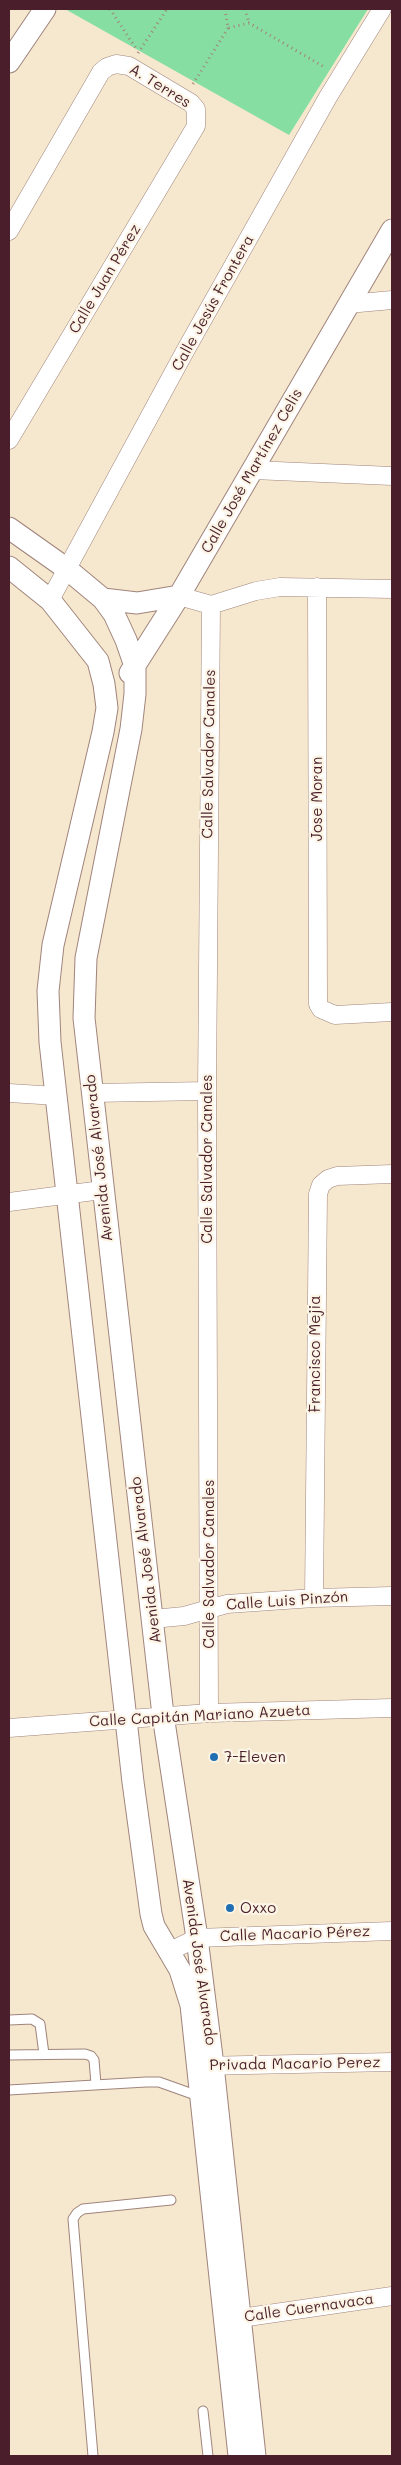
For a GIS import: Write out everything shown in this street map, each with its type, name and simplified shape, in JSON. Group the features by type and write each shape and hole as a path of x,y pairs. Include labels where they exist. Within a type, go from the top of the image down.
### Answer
{"street":[{"path":"9,62 45,9"},
{"name":"Calle Jesús Frontera","path":"50,600 184,353 341,76 382,9"},
{"path":"9,231 101,72 128,61"},
{"name":"A. Terres","path":"128,61 196,109 198,116"},
{"name":"Calle Juan Pérez","path":"9,440 196,126 198,116"},
{"name":"Calle José Martínez Celis","path":"106,708 179,596 392,230"},
{"path":"348,304 392,300"},
{"path":"253,470 392,476"},
{"path":"9,528 67,569 102,599 114,614 135,666"},
{"path":"9,567 50,600 98,662 106,708"},
{"path":"102,599 137,603 179,596 211,605 280,587 392,589"},
{"name":"Jose Moran","path":"317,587 317,996 321,1010 335,1015 392,1012"},
{"name":"Calle Salvador Canales","path":"209,1713 207,1091 211,605"},
{"name":"Avenida José Alvarado","path":"135,666 135,694 131,729 86,958 84,1018 102,1190 154,1619 163,1715 197,1938 206,2065 232,2319 239,2456"},
{"name":"Avenida José Alvarado","path":"106,708 53,944 49,975 50,1042 151,1914 154,1926 170,1951 187,1989 206,2065"},
{"path":"92,1093 207,1091"},
{"path":"9,1093 57,1096"},
{"name":"Francisco Mejia","path":"314,1598 318,1194 321,1185 328,1179 337,1176 392,1174"},
{"path":"9,1202 67,1193 102,1190"},
{"name":"Calle Luis Pinzón","path":"154,1619 184,1616 227,1604 314,1598 392,1596"},
{"name":"Calle Capitán Mariano Azueta","path":"9,1728 163,1715 392,1708"},
{"name":"Calle Macario Pérez","path":"170,1951 197,1938 392,1931"},
{"name":"Privada Macario Perez","path":"206,2065 392,2062"},
{"name":"Calle Cuernavaca","path":"232,2319 392,2296"},
{"name":"Avenida José Alvarado","path":"232,2319 255,2456"}],"lane":[{"path":"9,2020 32,2019 40,2024 44,2054"},
{"path":"9,2055 85,2054 91,2056 94,2060 96,2084"},
{"path":"9,2090 159,2082 209,2096"},
{"path":"93,2456 73,2219 83,2209 171,2200"},
{"path":"203,2411 208,2456"}],"path":[{"path":"110,9 128,61"},
{"path":"128,61 167,9"},
{"path":"183,99 228,28 225,9"},
{"path":"245,9 249,23"},
{"path":"228,28 249,23 341,76"}],"green space":[{"path":"65,9 368,9 289,135"}],"place":[{"name":"7-Eleven","path":"214,1757"},
{"name":"Oxxo","path":"230,1908"}]}
